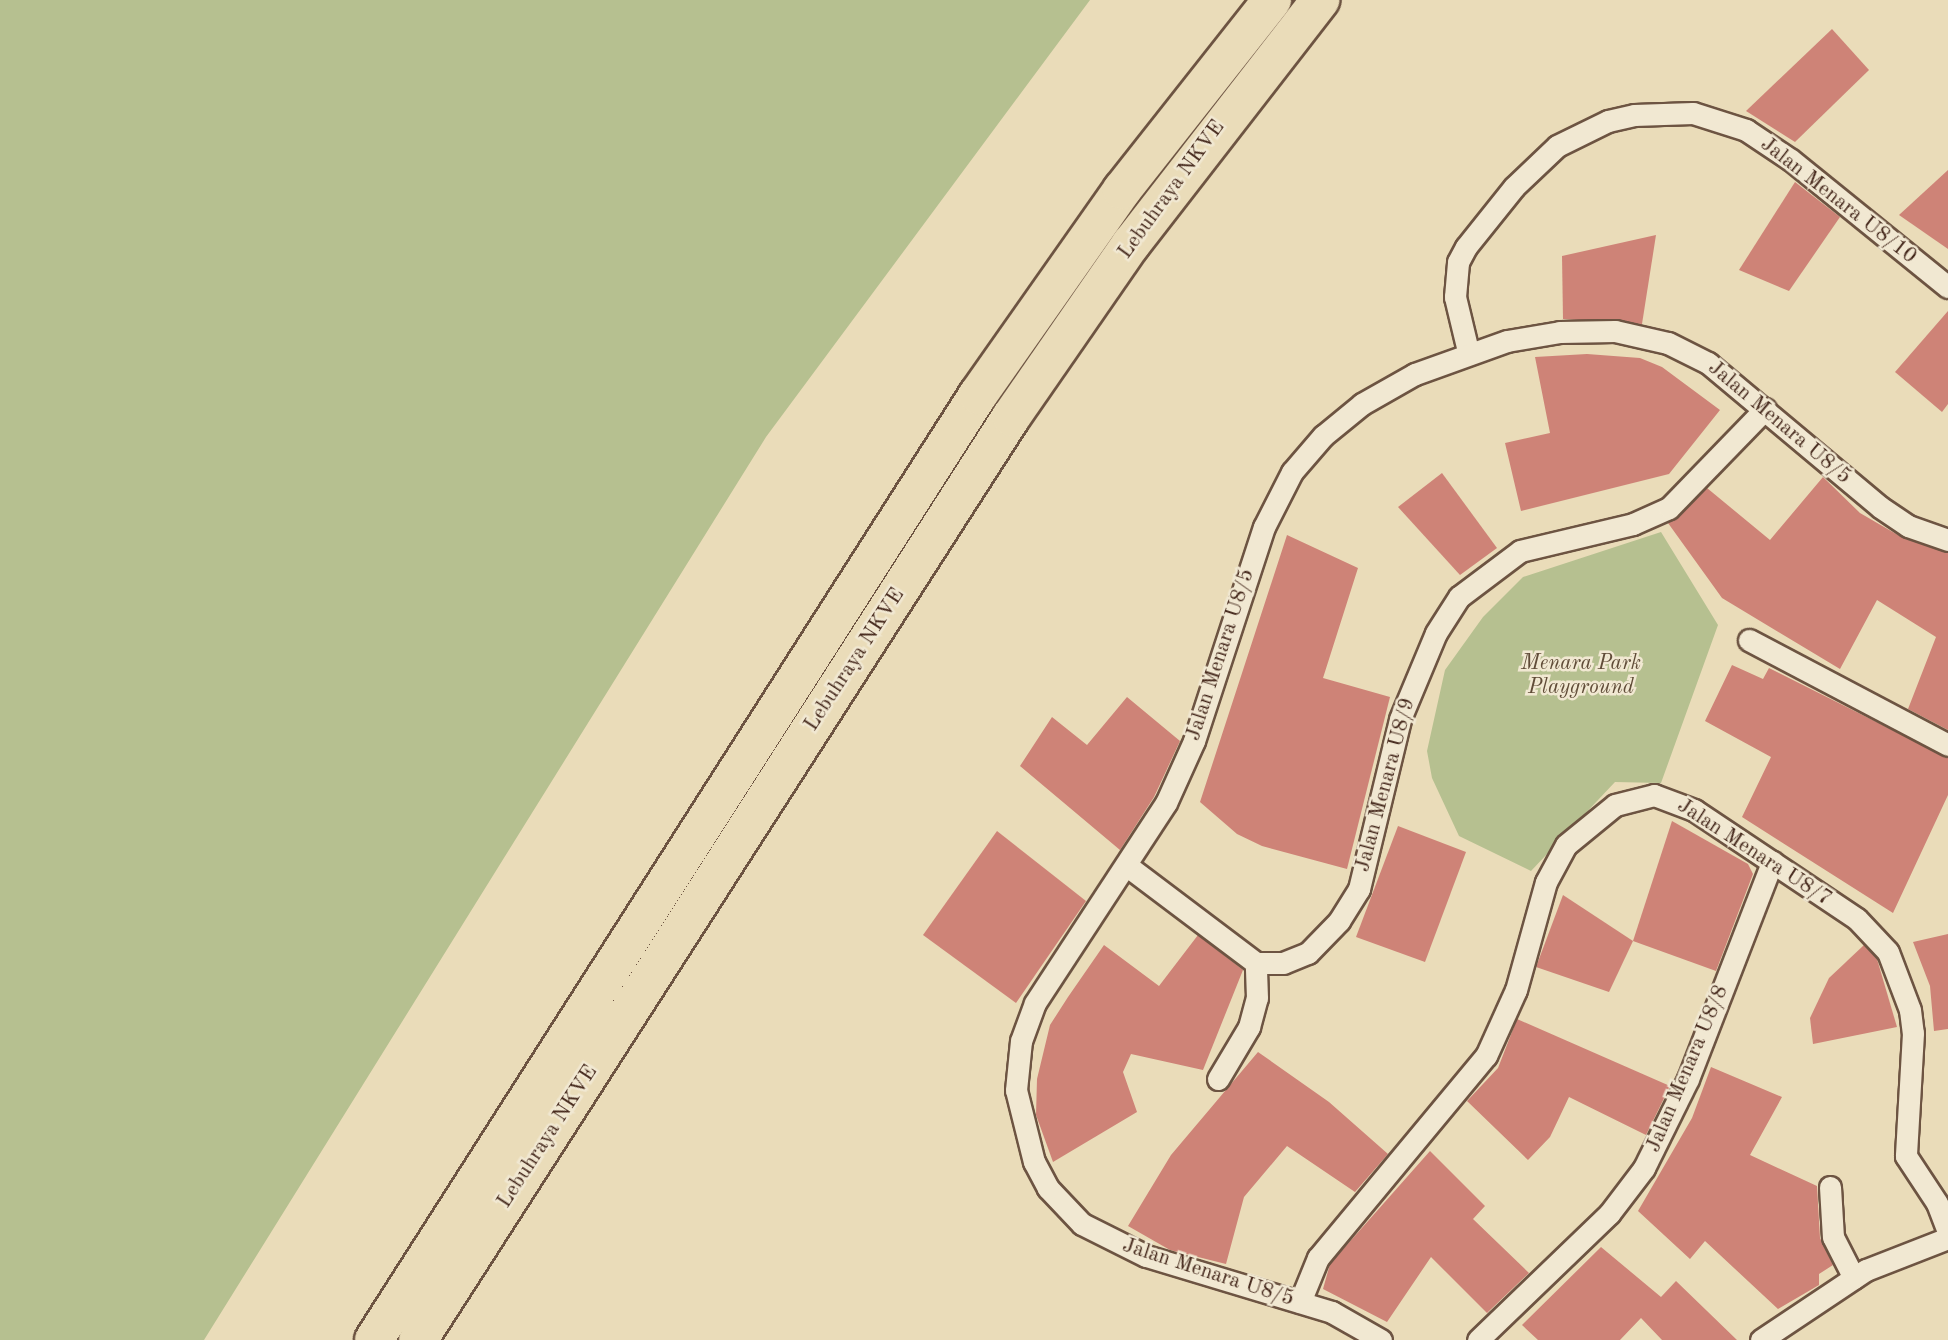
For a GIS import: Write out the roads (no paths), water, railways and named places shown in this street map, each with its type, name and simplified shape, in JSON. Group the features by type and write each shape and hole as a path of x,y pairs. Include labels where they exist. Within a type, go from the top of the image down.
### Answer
{"highway":[{"name":"Lebuhraya NKVE","path":"374,1340 978,396 1122,190 1272,0"},
{"name":"Lebuhraya NKVE","path":"418,1340 1010,417 1156,211 1320,0"}],"street":[{"name":"Jalan Menara U8/10","path":"1468,351 1455,297 1458,262 1466,247 1514,187 1558,146 1608,121 1634,115 1693,113 1746,130 1791,160 1948,287"},
{"name":"Jalan Menara U8/5","path":"1381,1340 1332,1312 1121,1247 1062,1206 1034,1162 1018,1103 1021,1041 1046,984 1166,803 1194,741 1281,489 1323,436 1362,404 1468,351 1560,332 1644,335 1708,363 1880,508 1908,526 1948,540"},
{"name":"Jalan Menara U8/9","path":"1256,963 1283,963 1308,953 1339,921 1359,889 1400,719 1436,633 1459,597 1520,551 1633,524 1669,508 1765,409"},
{"path":"1749,640 1948,745"},
{"name":"Jalan Menara U8/7","path":"1300,1302 1318,1258 1486,1056 1512,1002 1554,862 1581,829 1615,805 1654,795 1694,810 1857,919 1898,971 1913,1033 1906,1156 1937,1203 1948,1232"},
{"name":"Jalan Menara U8/8","path":"1478,1340 1609,1214 1644,1168 1688,1079 1772,862"},
{"path":"1126,865 1256,963 1258,998 1249,1027 1218,1079"},
{"path":"1830,1187 1833,1237 1854,1278"},
{"path":"1761,1340 1854,1278 1948,1238"}],"park label":[{"name":"Menara Park Playground","path":"1581,676"}]}
